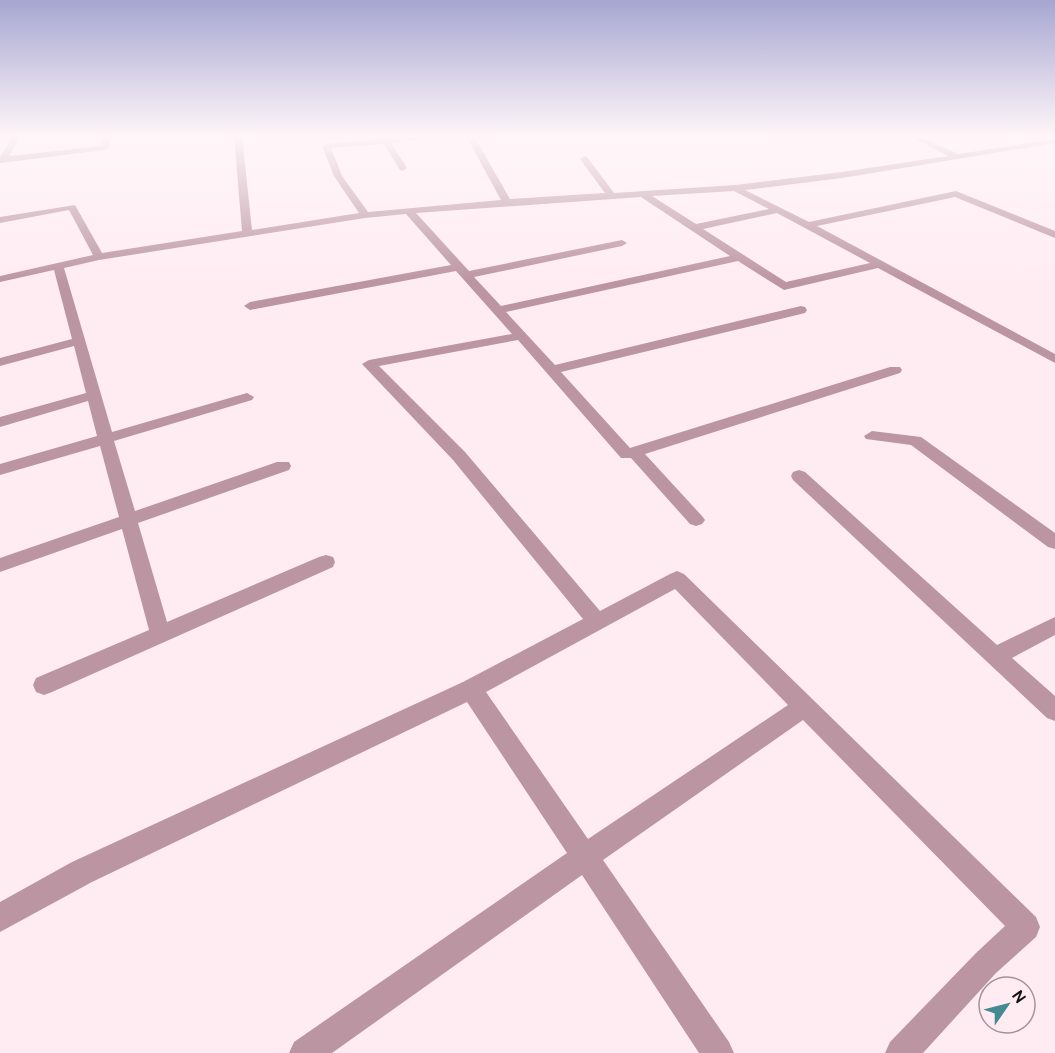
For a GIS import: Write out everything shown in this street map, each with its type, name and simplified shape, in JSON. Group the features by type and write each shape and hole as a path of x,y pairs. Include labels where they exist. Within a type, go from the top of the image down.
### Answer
{"street":[{"path":"243,185 248,233"},
{"path":"344,185 365,215"},
{"path":"498,185 507,202"},
{"path":"603,185 612,197"},
{"path":"0,279 99,257 365,215 507,202 644,195 756,185"},
{"path":"735,188 1055,359"},
{"path":"808,225 956,194 1055,235"},
{"path":"644,195 784,286 880,264"},
{"path":"0,220 72,207 99,257"},
{"path":"408,210 627,454 896,370"},
{"path":"693,228 779,210"},
{"path":"250,306 622,243"},
{"path":"498,310 741,257"},
{"path":"58,266 160,634"},
{"path":"552,370 801,310"},
{"path":"521,336 369,364 459,456 597,622"},
{"path":"0,362 79,341"},
{"path":"0,422 94,395"},
{"path":"0,470 247,397"},
{"path":"872,436 915,441 1055,542"},
{"path":"636,452 696,520"},
{"path":"0,565 283,466"},
{"path":"799,476 1055,711"},
{"path":"44,685 326,562"},
{"path":"0,918 82,872 471,689 677,579 1026,927 986,963 901,1053"},
{"path":"995,656 1055,626"},
{"path":"471,689 718,1053"},
{"path":"305,1053 805,706"}]}
